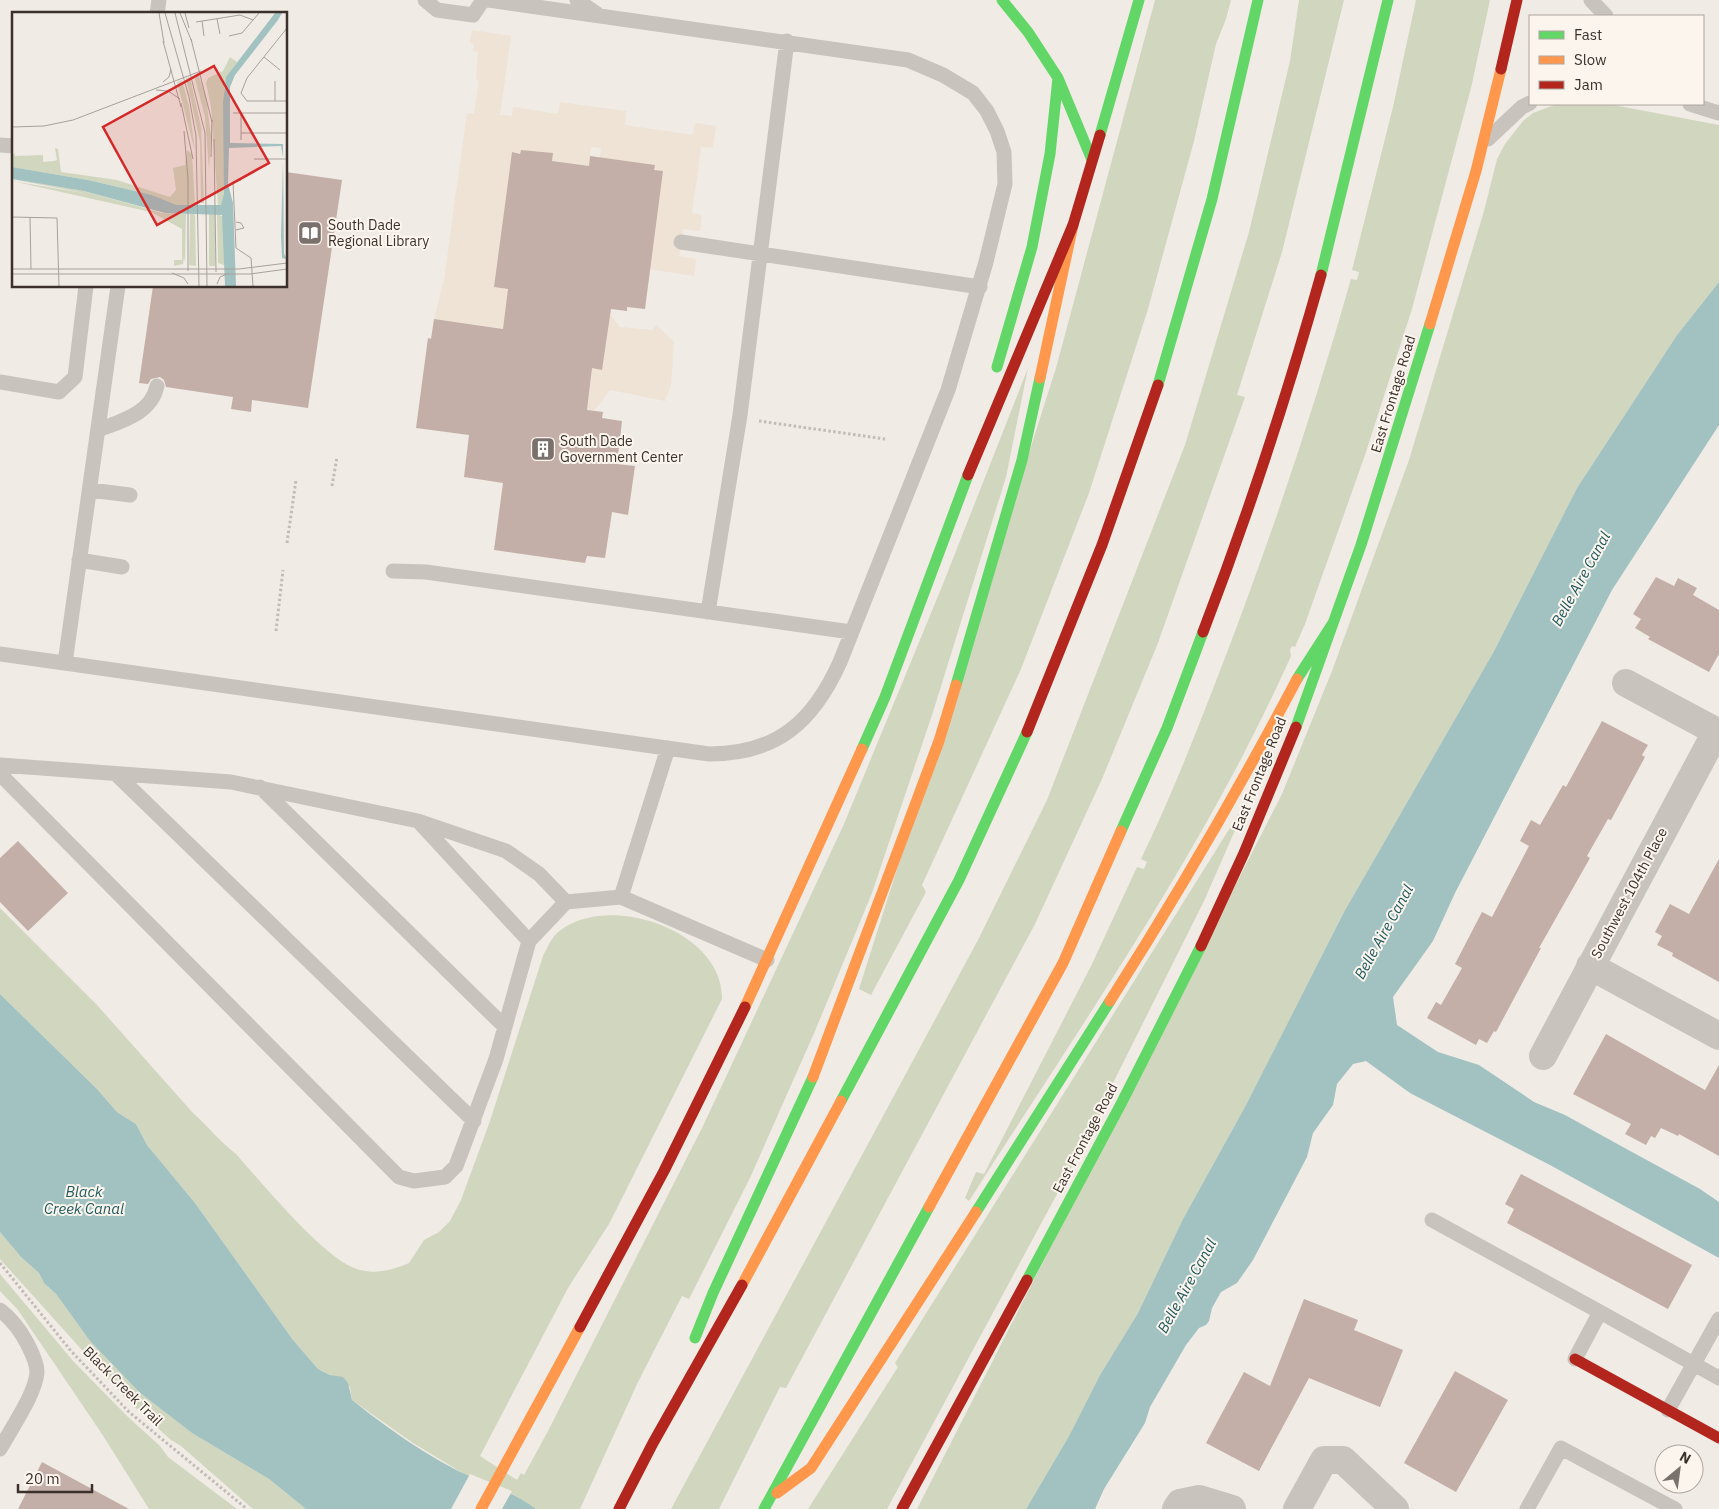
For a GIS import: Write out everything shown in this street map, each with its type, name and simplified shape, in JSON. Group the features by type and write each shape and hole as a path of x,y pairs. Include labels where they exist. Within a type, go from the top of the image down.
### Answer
{"main road":[{"path":"1002,0 1028,32 1058,78 1092,160"},
{"path":"692,1346 713,1293 812,1081 939,742 1022,460 1073,226 1139,0"},
{"path":"619,1509 652,1443 777,1222 959,880 1035,714 1102,545 1162,372 1212,199 1258,0"},
{"path":"764,1509 1063,963 1167,728 1231,559 1288,391 1325,261 1388,0"},
{"name":"East Frontage Road","path":"902,1509 1096,1151 1178,994 1244,850 1333,623 1386,469 1483,143 1518,0"},
{"path":"993,379 1032,247 1050,154 1058,78"},
{"path":"481,1509 597,1299 664,1171 767,960 885,697 966,480 1073,226"},
{"path":"966,480 988,398"},
{"path":"770,1498 811,1468 877,1366 1176,898 1243,782 1301,672 1333,623"},
{"path":"1575,1359 1719,1438"},
{"path":"652,1443 685,1363"}],"street":[{"path":"1626,683 1718,732"},
{"name":"Southwest 104th Place","path":"1543,1056 1718,732"},
{"path":"1590,966 1719,1036"},
{"path":"1298,1509 1324,1460 1343,1460 1395,1509"},
{"path":"1176,1509 1180,1503 1199,1499 1232,1509"}],"lane":[{"path":"425,0 437,10 472,15 483,0"},
{"path":"0,654 709,754 728,754 762,746 779,739 803,720 822,698 832,680 948,390 980,287 1005,184 1006,167 1004,152 997,131 987,111 973,93 943,75 908,60 517,2 488,0"},
{"path":"577,0 598,15"},
{"path":"1591,0 1605,15"},
{"path":"708,612 740,415 787,41"},
{"path":"1483,143 1522,107 1529,104"},
{"path":"1692,105 1719,114"},
{"path":"681,242 980,287"},
{"path":"0,382 59,392 75,376 86,288"},
{"path":"66,663 118,288"},
{"path":"98,430 139,414 155,392 156,386"},
{"path":"90,490 130,495"},
{"path":"79,560 122,568"},
{"path":"393,571 426,572 851,632"},
{"path":"621,898 668,748"},
{"path":"0,766 231,782 418,821 506,851 538,874 566,902"},
{"path":"0,774 399,1177 414,1181 445,1177 456,1166 496,1059 529,940 566,902 621,898 767,960"},
{"path":"116,774 474,1122"},
{"path":"260,788 505,1027"},
{"path":"418,821 529,940"},
{"path":"1432,1220 1719,1378"},
{"path":"0,1310 9,1316 21,1332 32,1354 37,1371 34,1385 0,1448"},
{"path":"1575,1359 1600,1312"},
{"path":"1668,1410 1719,1319"},
{"path":"1527,1509 1561,1448 1675,1509"}],"path":[{"path":"758,421 885,439"},
{"path":"332,486 337,457"},
{"path":"287,543 296,480"},
{"path":"276,630 283,570"},
{"name":"Black Creek Trail","path":"0,1263 72,1351 129,1412 247,1509"}],"green space":[{"path":"1155,0 1231,0 1216,44 1194,141 1148,309 1089,493 1021,669 922,885 926,892 871,995 859,989 1056,368"},
{"path":"1299,0 1344,0 1282,252 1237,395 1245,397 1158,643 1102,779 1035,924 786,1388 780,1387 719,1509 671,1509 978,940 1047,800 1185,445 1249,232 1290,61"},
{"path":"1416,0 1490,0 1471,88 1412,309 1364,458 1305,624 1295,647 1292,646 1290,650 1291,656 1257,728 1181,866 1098,1001 969,1201 965,1198 976,1172 984,1174 1092,964 1137,867 1144,869 1147,862 1141,859 1177,779 1231,642 1295,462 1351,279 1357,280 1359,272 1352,270 1393,107"},
{"path":"1554,105 1613,105 1719,125 1719,282 1677,335 1577,488 1493,653 1344,912 1246,1105 1183,1219 1138,1313 1100,1375 1069,1436 1026,1509 917,1509 1282,794 1332,671 1409,460 1484,211 1497,159 1505,144 1523,121 1533,113"},
{"path":"1028,368 1006,477 933,712 872,893 815,1031 750,1178 689,1299 682,1296 638,1382 580,1509 536,1509 512,1494 466,1475 413,1443 352,1400 350,1387 318,1369 293,1340 195,1203 147,1145 136,1124 117,1112 97,1089 0,994 0,908 97,1005 193,1113 236,1154 311,1236 344,1263 370,1272 390,1270 409,1263 424,1240 439,1232 450,1221 461,1200 490,1121 543,956 557,933 578,921 604,915 631,917 659,924 684,936 704,954 717,975 722,999 609,1224 568,1288 480,1456 517,1480 521,1473 524,1475 548,1431 703,1126 844,824 943,584"},
{"path":"1243,807 1243,812 1204,901 1107,1095 1110,1096 887,1509 808,1509 898,1367 895,1363"},
{"path":"0,1232 21,1257 39,1273 44,1283 56,1294 90,1341 139,1392 192,1433 269,1479 306,1509 253,1509 181,1446 171,1440 127,1400 0,1259"},
{"path":"0,1274 74,1362 127,1416 160,1446 168,1457 237,1509 149,1509 102,1434 18,1310 0,1291"}],"shaded area":[{"path":"472,30 511,36 500,115 512,116 513,107 558,114 560,102 626,111 625,125 693,135 695,123 716,126 713,148 701,147 692,213 702,215 700,231 683,229 679,256 696,259 694,276 649,269 599,165 601,148 591,147 589,166 552,161 553,153 521,150 520,154 512,153 494,287 605,308 620,327 652,330 656,325 674,342 671,385 665,401 610,390 594,411 587,410 591,379 563,375 560,336 434,319 444,280 467,113 474,114 479,81 476,80 478,52 473,51 474,46 470,41"}],"water":[{"name":"Belle Aire Canal","path":"1719,282 1719,425 1612,590 1455,893 1433,941 1393,997 1397,1025 1438,1052 1479,1065 1534,1102 1565,1115 1700,1189 1719,1202 1719,1258 1550,1165 1410,1093 1366,1061 1353,1064 1337,1084 1333,1105 1313,1133 1307,1157 1253,1260 1237,1283 1221,1292 1212,1308 1209,1321 1206,1325 1199,1328 1186,1345 1150,1407 1145,1423 1104,1489 1095,1509 1026,1509 1069,1436 1100,1375 1138,1313 1183,1219 1246,1105 1344,912 1493,653 1577,488 1677,335"},
{"name":"Black Creek Canal","path":"0,994 97,1089 117,1112 136,1124 147,1145 195,1203 293,1340 318,1369 330,1375 343,1377 348,1383 352,1400 422,1450 452,1468 511,1494 536,1509 306,1509 269,1479 192,1433 139,1392 90,1341 56,1294 44,1283 39,1273 21,1257 0,1232"}],"pier":[{"path":"470,1474 512,1491 502,1509 451,1509"}],"building":[{"path":"521,150 553,153 552,161 589,166 590,156 655,165 654,170 663,171 645,309 627,307 627,311 611,309 602,370 592,368 587,410 603,412 602,418 622,421 617,464 635,466 628,515 612,512 605,558 587,556 585,563 494,550 503,483 464,477 469,435 416,428 428,338 431,339 434,319 503,329 508,289 494,287 512,152 520,154"},
{"name":"South Dade Regional Library","path":"288,172 342,180 308,408 252,400 251,412 231,409 233,397 166,387 164,380 160,377 151,379 148,384 139,383 153,288 288,288"},
{"path":"1656,577 1674,586 1678,578 1697,588 1693,595 1719,610 1719,654 1709,672 1648,639 1650,637 1635,628 1641,619 1633,614"},
{"path":"1602,721 1648,745 1642,755 1645,757 1611,820 1608,819 1587,856 1590,858 1539,948 1541,948 1496,1032 1494,1031 1487,1043 1479,1039 1476,1045 1427,1018 1436,1002 1441,1005 1462,968 1455,964 1482,912 1492,917 1529,846 1520,841 1531,820 1540,825 1563,785 1566,787"},
{"path":"18,841 68,893 28,931 0,902 0,858"},
{"path":"1719,859 1719,982 1672,956 1673,953 1657,945 1662,936 1655,932 1670,904 1689,914"},
{"path":"1606,1034 1705,1090 1719,1065 1719,1156 1679,1134 1678,1136 1661,1128 1655,1138 1651,1136 1646,1145 1625,1134 1631,1124 1573,1094"},
{"path":"1521,1174 1692,1265 1668,1309 1507,1223 1514,1209 1505,1204"},
{"path":"1304,1299 1358,1320 1354,1330 1403,1350 1380,1407 1309,1378 1259,1471 1206,1443 1244,1372 1270,1386"},
{"path":"1455,1371 1508,1400 1456,1492 1404,1463"},
{"path":"42,1462 129,1509 18,1509"}],"traffic: fast":[{"path":"1002,0 1028,32 1058,78 1092,160"},
{"path":"1100,135 1139,0"},
{"path":"1158,385 1212,199 1258,0"},
{"path":"1321,275 1388,0"},
{"path":"997,367 1032,247 1050,154 1058,78"},
{"path":"1296,727 1361,545 1430,324"},
{"path":"956,685 1022,460 1040,378"},
{"path":"862,749 885,697 968,475"},
{"path":"1297,679 1333,623"},
{"path":"1121,831 1167,728 1203,632"},
{"path":"841,1101 959,880 1027,732"},
{"path":"1027,1280 1122,1102 1201,946"},
{"path":"976,1212 1110,1001"},
{"path":"695,1338 713,1293 813,1077"},
{"path":"764,1509 929,1207"}],"traffic: slow":[{"path":"1430,324 1476,171 1501,69"},
{"path":"1040,378 1073,225"},
{"path":"1110,1001 1207,842 1297,679"},
{"path":"813,1077 939,741 956,685"},
{"path":"745,1007 862,749"},
{"path":"929,1207 1063,963 1121,831"},
{"path":"742,1285 841,1101"},
{"path":"777,1493 811,1468 976,1212"},
{"path":"481,1509 580,1327"}],"traffic: jam":[{"path":"1501,69 1517,0"},
{"path":"968,475 1073,225 1100,135"},
{"path":"1203,632 1236,544 1266,455 1321,275"},
{"path":"1027,732 1102,545 1158,385"},
{"path":"1201,946 1244,853 1296,727"},
{"path":"580,1327 664,1171 745,1007"},
{"path":"902,1509 1027,1280"},
{"path":"619,1509 653,1443 742,1285"},
{"path":"1575,1359 1719,1438"}],"place":[{"name":"South Dade Regional Library","path":"310,233"},
{"name":"South Dade Government Center","path":"543,449"}]}
